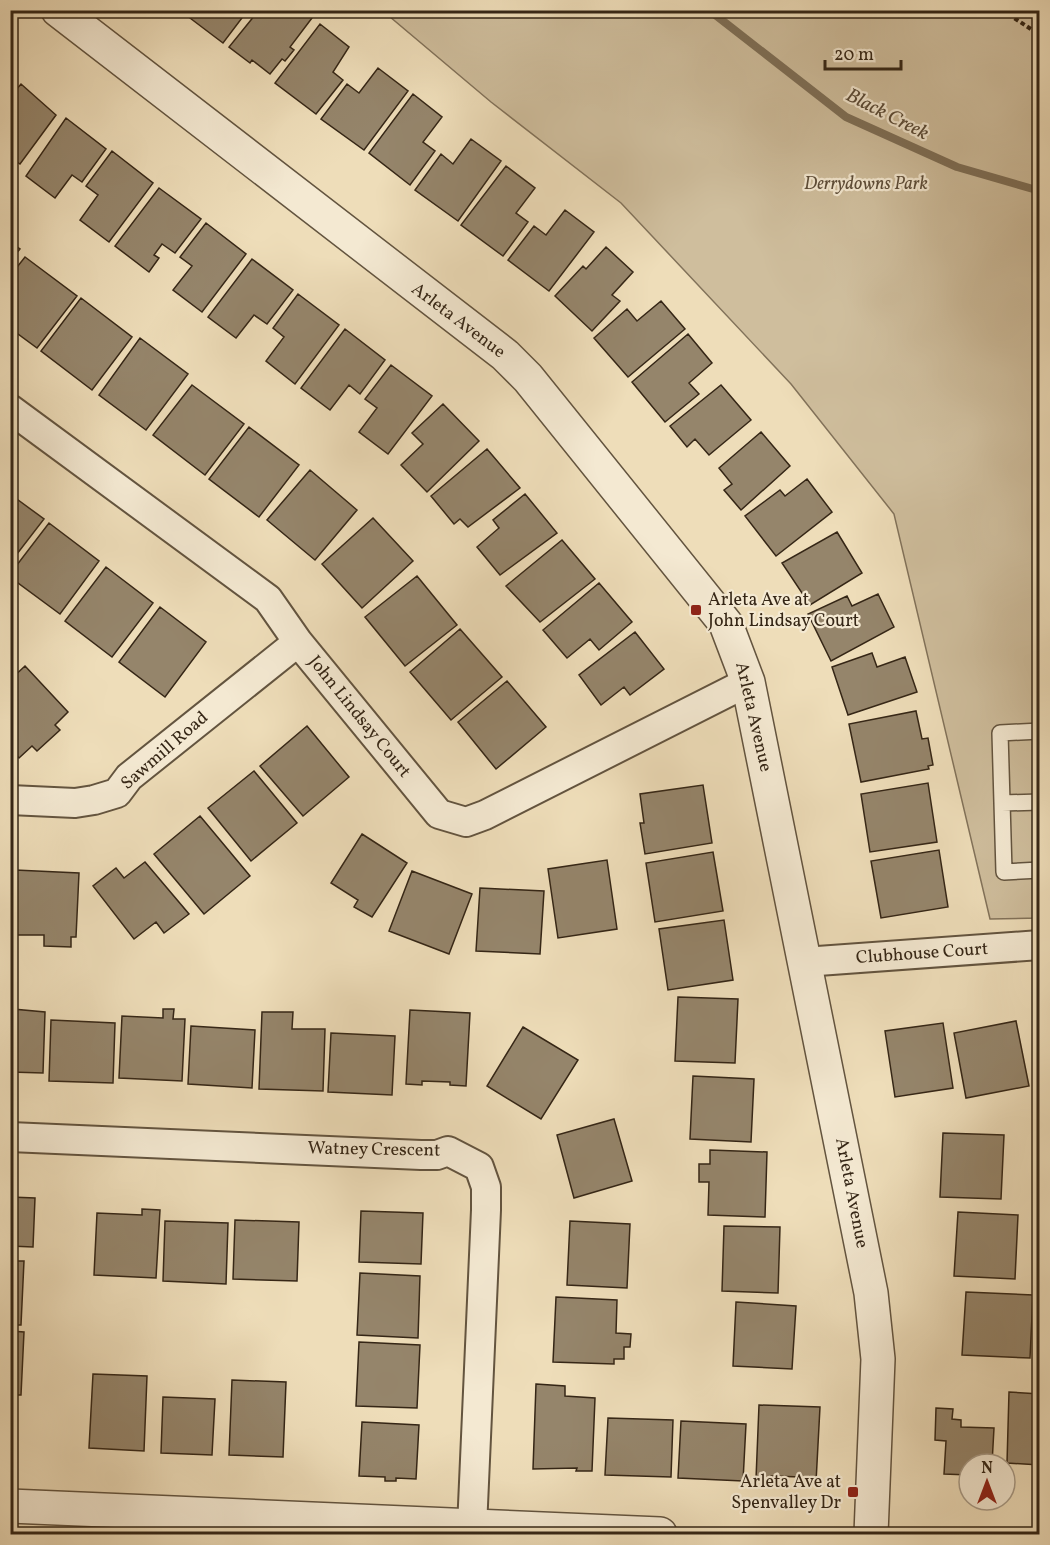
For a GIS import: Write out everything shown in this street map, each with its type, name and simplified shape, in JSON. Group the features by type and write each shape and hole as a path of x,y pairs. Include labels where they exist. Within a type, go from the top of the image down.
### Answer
{"street":[{"name":"Arleta Avenue","path":"58,10 505,355 528,378 726,624 748,682 872,1293 878,1359 871,1534"},
{"name":"John Lindsay Court","path":"10,409 268,599 298,642 439,814 466,822 562,778 748,682"},
{"name":"Sawmill Road","path":"10,800 75,803 117,793 129,777 298,642"},
{"name":"Clubhouse Court","path":"804,962 1040,945"},
{"name":"Watney Crescent","path":"10,1137 429,1155 448,1151 479,1167 486,1186 486,1210 472,1528"},
{"path":"10,1506 472,1528 660,1534"}],"lane":[{"path":"1040,731 1000,733 1004,872 1040,870"},
{"path":"1002,803 1040,802"}],"path":[{"path":"1002,10 1040,35"}],"green space":[{"name":"Derrydowns Park","path":"383,11 1039,11 1039,918 990,919 894,514 791,384 621,203 491,102"}],"building":[{"path":"184,10 248,10 223,43 182,12"},
{"path":"259,10 311,10 315,14 290,47 294,50 285,61 282,59 270,74 252,60 250,63 229,47"},
{"path":"320,24 349,47 333,72 343,80 316,114 275,83"},
{"path":"378,68 408,91 364,150 321,119 347,84 359,93"},
{"path":"21,84 56,115 20,164 10,157 10,97"},
{"path":"413,94 442,117 423,142 435,151 410,185 369,153"},
{"path":"66,118 106,149 82,182 72,175 55,198 26,176"},
{"path":"471,139 501,161 458,221 415,190 441,154 453,164"},
{"path":"112,151 153,183 109,242 80,220 98,195 86,186"},
{"path":"506,166 535,188 516,213 528,222 503,256 461,225"},
{"path":"159,188 201,219 175,253 162,244 154,255 159,258 149,272 115,246"},
{"path":"565,210 594,232 549,291 508,260 534,226 546,235"},
{"path":"206,223 246,254 202,312 173,290 192,266 180,257"},
{"path":"10,242 20,249 10,261"},
{"path":"606,247 633,272 612,295 620,301 592,331 555,296 583,266 586,269"},
{"path":"25,257 77,296 37,348 10,328 10,276"},
{"path":"252,259 293,290 267,324 254,315 236,338 208,317"},
{"path":"298,294 339,325 295,384 266,361 284,337 273,328"},
{"path":"81,298 132,337 92,390 41,351"},
{"path":"661,301 685,329 628,377 594,338 627,309 637,321"},
{"path":"345,329 385,360 360,394 349,385 330,410 301,388"},
{"path":"688,334 712,363 689,383 699,394 665,422 632,382"},
{"path":"140,338 188,374 146,430 99,395"},
{"path":"391,365 432,396 388,454 359,432 377,408 365,399"},
{"path":"192,385 244,424 205,475 153,435"},
{"path":"721,385 751,420 709,455 695,439 687,447 670,426"},
{"path":"443,404 479,441 427,492 401,465 423,444 412,433"},
{"path":"249,427 299,465 259,517 209,479"},
{"path":"761,432 790,466 741,510 724,490 732,484 719,468"},
{"path":"487,449 520,488 468,527 460,519 454,524 431,496"},
{"path":"310,470 357,510 315,560 267,520"},
{"path":"807,479 832,512 776,556 745,516 780,490 785,496"},
{"path":"10,494 44,519 10,563"},
{"path":"525,494 557,533 500,575 477,547 499,528 493,520"},
{"path":"373,518 413,561 362,608 322,564"},
{"path":"49,523 99,561 60,614 10,577"},
{"path":"837,532 862,573 810,605 782,563"},
{"path":"562,540 595,579 540,622 506,586"},
{"path":"106,567 153,603 112,657 65,621"},
{"path":"417,576 457,625 405,666 365,617"},
{"path":"599,583 632,622 599,650 590,639 567,658 543,630"},
{"path":"878,594 894,627 831,661 808,614 847,596 852,606"},
{"path":"160,607 206,642 165,697 119,662"},
{"path":"460,629 502,677 451,720 410,672"},
{"path":"635,632 664,669 630,695 624,687 601,705 579,675"},
{"path":"872,653 877,667 905,657 917,692 848,715 832,667"},
{"path":"25,666 68,712 55,725 60,730 37,751 32,746 19,758 10,748 10,680"},
{"path":"507,681 546,727 496,769 458,722"},
{"path":"916,711 922,739 928,738 933,765 928,766 929,769 861,782 849,724"},
{"path":"307,726 349,777 303,816 260,766"},
{"path":"254,771 297,823 251,861 208,808"},
{"path":"928,783 937,842 870,852 861,794"},
{"path":"703,785 712,843 645,854 640,823 644,823 640,794"},
{"path":"200,816 250,876 204,914 154,854"},
{"path":"362,834 407,863 372,917 354,907 358,900 331,883"},
{"path":"939,850 948,907 881,918 871,861"},
{"path":"713,852 723,911 655,922 646,863"},
{"path":"607,860 617,929 558,938 548,869"},
{"path":"145,862 189,914 164,933 156,922 134,939 93,886 116,868 124,878"},
{"path":"15,870 79,873 76,937 71,937 71,947 44,946 44,935 12,935"},
{"path":"412,871 472,894 449,954 389,931"},
{"path":"480,888 544,891 540,954 476,951"},
{"path":"724,920 733,980 668,990 659,929"},
{"path":"678,997 738,999 735,1063 675,1061"},
{"path":"10,999 14,1000 13,1009 45,1012 43,1073 10,1072"},
{"path":"163,1009 174,1009 173,1019 185,1019 182,1081 119,1078 122,1016 163,1018"},
{"path":"410,1010 470,1013 466,1086 450,1085 450,1082 422,1081 422,1085 406,1084"},
{"path":"262,1012 293,1012 292,1029 325,1029 323,1091 259,1089"},
{"path":"51,1020 115,1023 113,1083 49,1081"},
{"path":"1016,1021 1029,1086 966,1098 954,1033"},
{"path":"943,1023 953,1088 895,1097 885,1031"},
{"path":"191,1026 255,1030 252,1088 188,1084"},
{"path":"523,1027 578,1060 541,1119 487,1086"},
{"path":"331,1033 395,1036 392,1095 328,1092"},
{"path":"693,1076 754,1079 751,1142 690,1139"},
{"path":"614,1119 632,1181 574,1198 557,1135"},
{"path":"943,1133 1004,1135 1001,1199 940,1197"},
{"path":"710,1150 767,1152 765,1217 708,1215 709,1182 699,1182 699,1164 710,1164"},
{"path":"10,1197 35,1198 33,1247 10,1246"},
{"path":"142,1209 160,1210 156,1278 94,1275 97,1213 142,1215"},
{"path":"361,1211 423,1213 421,1264 359,1262"},
{"path":"958,1212 1018,1215 1015,1279 954,1276"},
{"path":"235,1220 299,1222 297,1281 233,1279"},
{"path":"165,1221 228,1223 226,1284 163,1281"},
{"path":"570,1221 630,1224 627,1288 567,1285"},
{"path":"724,1226 780,1227 778,1293 722,1291"},
{"path":"10,1261 24,1261 21,1325 10,1325"},
{"path":"360,1273 420,1276 418,1338 357,1335"},
{"path":"966,1292 1033,1295 1030,1358 962,1355"},
{"path":"556,1297 617,1300 616,1333 631,1334 630,1347 624,1347 624,1359 614,1359 614,1364 553,1362"},
{"path":"736,1302 796,1306 792,1369 733,1366"},
{"path":"10,1331 24,1332 21,1395 10,1395"},
{"path":"359,1342 420,1345 417,1408 356,1406"},
{"path":"93,1374 147,1376 144,1451 89,1448"},
{"path":"232,1380 286,1382 283,1457 229,1455"},
{"path":"536,1384 565,1386 565,1396 595,1398 592,1471 576,1471 577,1468 533,1469"},
{"path":"1009,1392 1040,1394 1040,1465 1017,1464 1017,1452 1007,1452"},
{"path":"163,1397 215,1399 212,1455 161,1453"},
{"path":"759,1405 820,1407 816,1482 801,1482 801,1477 771,1476 770,1480 756,1479"},
{"path":"10,1407 15,1408 11,1459 10,1459"},
{"path":"936,1408 953,1409 952,1419 961,1420 961,1427 994,1428 993,1452 957,1452 957,1475 944,1474 946,1441 935,1440"},
{"path":"608,1418 673,1420 671,1477 605,1475"},
{"path":"681,1421 746,1424 743,1481 678,1478"},
{"path":"362,1422 419,1425 416,1479 396,1478 396,1481 385,1481 385,1477 359,1476"}],"waterway":[{"name":"Black Creek","path":"709,10 846,117 957,167 1040,191"}],"place":[{"name":"Arleta Ave at John Lindsay Court","path":"696,610"},
{"name":"Arleta Ave at Spenvalley Dr","path":"853,1492"}]}
